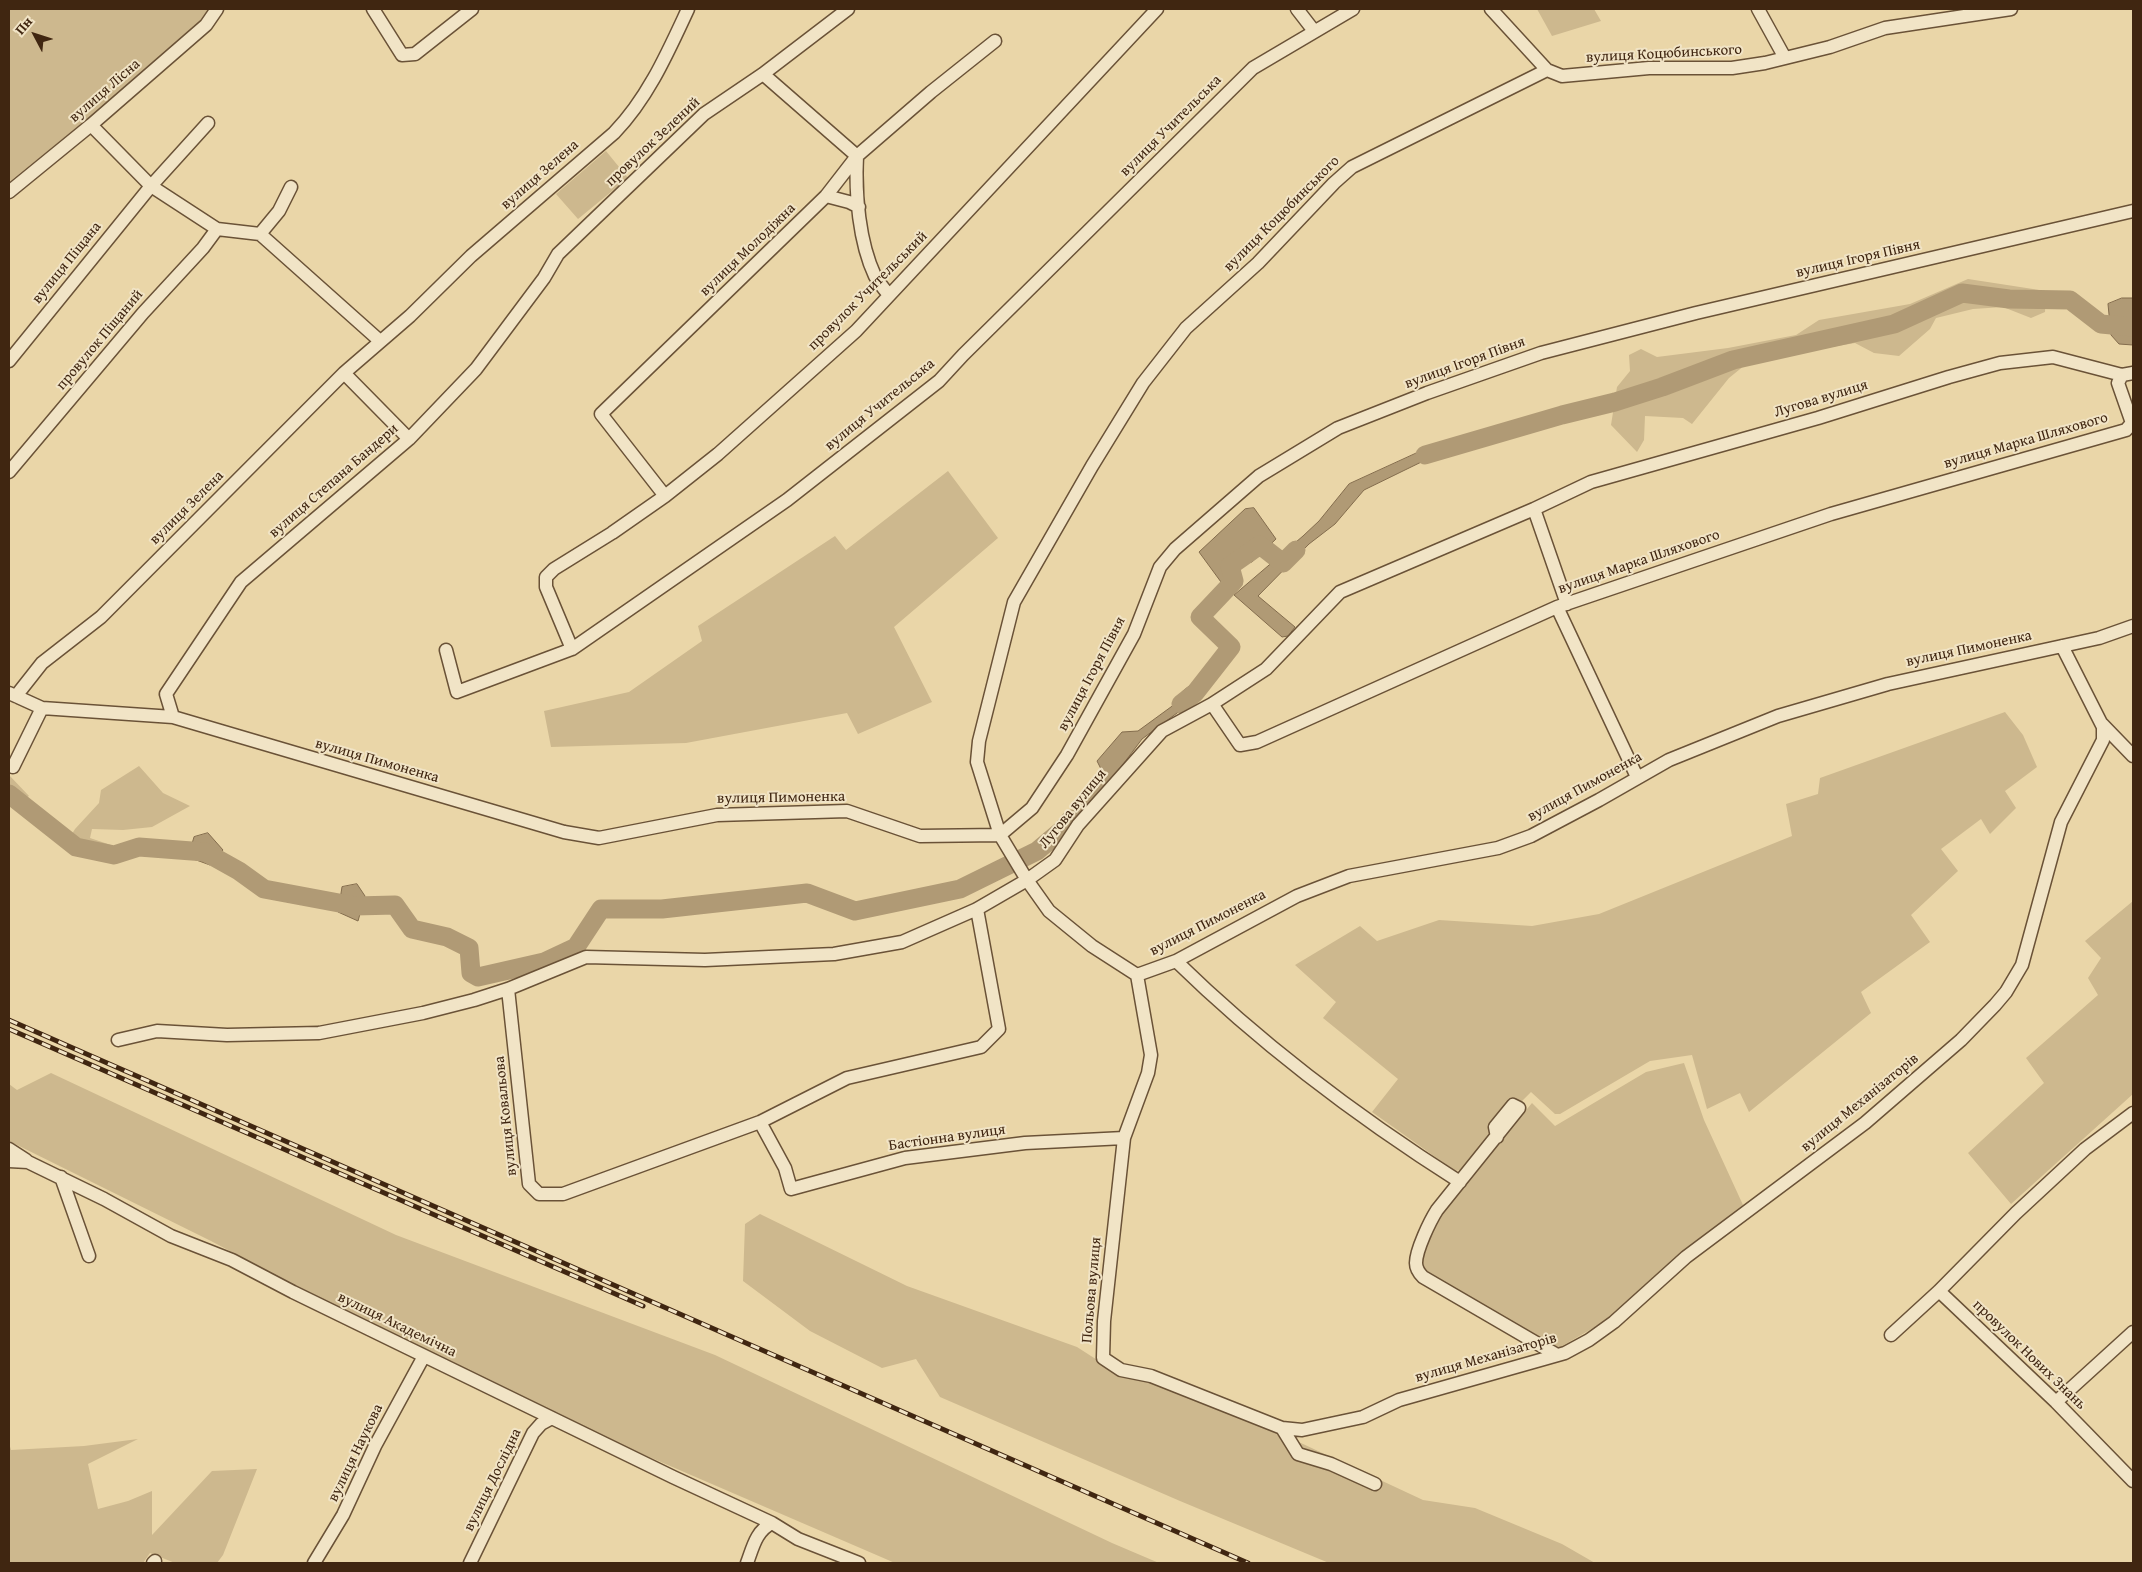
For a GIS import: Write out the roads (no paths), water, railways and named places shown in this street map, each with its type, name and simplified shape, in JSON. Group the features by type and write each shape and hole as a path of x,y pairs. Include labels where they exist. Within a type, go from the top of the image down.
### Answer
{"street":[{"name":"вулиця Лісна","path":"9,192 91,125 206,25 217,9"},
{"path":"373,9 402,54 415,54 472,9"},
{"name":"вулиця Зелена","path":"12,694 42,663 101,616 344,372 410,316 471,256 614,133 631,116 663,62 688,9"},
{"name":"провулок Зелений","path":"544,278 558,254 704,114 763,74 848,9"},
{"name":"провулок Учительський","path":"572,649 546,587 546,577 554,569 612,533 665,496 718,454 856,331 1157,9"},
{"path":"1298,9 1314,31"},
{"name":"вулиця Учительська","path":"446,650 457,692 572,649 788,500 939,381 1253,68 1353,9"},
{"path":"1491,9 1547,70"},
{"path":"1758,9 1785,58"},
{"name":"вулиця Коцюбинського","path":"1000,835 977,762 979,741 1014,602 1092,466 1143,383 1186,328 1258,263 1352,167 1547,70 1562,76 1649,68 1732,68 1830,47 1885,28 2011,9"},
{"name":"вулиця Молодіжна","path":"665,496 601,414 826,196 857,156 931,92 995,41"},
{"path":"763,74 857,156 856,186 868,258 876,278 889,295"},
{"name":"вулиця Піщана","path":"9,360 151,186 208,123"},
{"path":"91,125 151,186 217,229 260,234 380,340"},
{"path":"260,234 279,211 291,187"},
{"path":"826,196 838,198 859,207"},
{"name":"вулиця Ігоря Півня","path":"1000,835 1032,808 1067,755 1134,634 1160,566 1175,549 1259,476 1338,428 1427,393 1541,353 1696,313 2133,211"},
{"name":"провулок Піщаний","path":"9,472 143,313 203,248 217,229"},
{"name":"вулиця Степана Бандери","path":"173,717 166,694 241,582 409,439 476,370 544,278"},
{"name":"Лугова вулиця","path":"1026,878 1055,860 1078,825 1162,730 1212,704 1266,669 1340,592 1534,509 1592,482 1818,418 1949,376 2000,363 2053,357 2128,374"},
{"path":"344,372 409,439"},
{"name":"вулиця Марка Шляхового","path":"1212,704 1240,745 1257,742 1562,606 1831,514 2126,430 2132,422 2118,383 2128,374"},
{"path":"1534,509 1562,606 1637,777"},
{"name":"вулиця Пимоненка","path":"1137,975 1176,961 1296,896 1349,876 1498,848 1531,836 1669,760 1778,716 1888,684 2098,638 2133,626"},
{"name":"вулиця Механізаторів","path":"1399,1400 1573,1350 1614,1322 1686,1257 1865,1123 1961,1040 1995,1005 2006,992 2022,965 2061,822 2075,792 2100,748 2104,734 2099,720 2062,646"},
{"name":"вулиця Пимоненка","path":"12,694 42,708 173,717 564,832 599,838 718,815 846,811 920,836 1000,835"},
{"path":"13,767 42,708"},
{"path":"2099,720 2133,756"},
{"path":"2100,748 2108,738 2116,739"},
{"path":"1000,835 1011,850 1026,878 1049,910 1092,946 1137,975"},
{"path":"118,1040 157,1031 227,1035 319,1033 423,1013 508,988 586,957 705,960 834,954 902,942 977,909 1026,878"},
{"name":"вулиця Ковальова","path":"508,988 529,1184 539,1194 563,1194 760,1122 847,1078 981,1047 999,1030 977,909"},
{"path":"1176,961 1218,1003 1290,1061 1416,1154 1460,1182"},
{"name":"Польова вулиця","path":"1137,975 1151,1056 1148,1073 1124,1138 1104,1321 1102,1358 1122,1370 1151,1376 1282,1428 1302,1430 1363,1416 1399,1400"},
{"path":"1891,1335 1939,1291 2016,1213 2085,1149 2133,1113"},
{"name":"Бастіонна вулиця","path":"760,1122 785,1168 791,1189 905,1158 1025,1143 1124,1138"},
{"path":"1497,1136 1433,1217 1416,1264 1418,1271 1430,1281 1532,1338 1558,1355"},
{"path":"9,1149 28,1162"},
{"name":"вулиця Академічна","path":"9,1161 28,1162 60,1177 172,1236 232,1260 424,1356 772,1522 798,1539 859,1563"},
{"path":"60,1177 89,1256"},
{"name":"провулок Нових Знань","path":"1939,1291 2056,1402 2133,1481"},
{"path":"2056,1402 2133,1332"},
{"path":"1529,1362 1532,1338"},
{"name":"вулиця Наукова","path":"314,1563 343,1515 375,1446 424,1356"},
{"path":"535,1409 538,1417 537,1428"},
{"name":"вулиця Дослідна","path":"470,1563 537,1428 552,1418"},
{"path":"1282,1428 1298,1454 1331,1464 1375,1484"},
{"path":"746,1511 755,1524 756,1538"},
{"path":"747,1563 756,1538 763,1528 772,1522"}],"waterway":[{"path":"1425,455 1562,415 1615,402 1662,387 1733,360 1894,324 1962,293 2009,299 2070,300 2101,324 2133,327"},
{"path":"1181,704 1195,693 1231,647 1200,617 1234,581 1230,566 1260,545 1283,563 1296,550"},
{"path":"9,794 76,847 114,855 139,847 205,852 239,871 264,889 355,906 395,905 412,929 447,937 469,948 471,973 478,977 544,962 576,947 601,909 662,909 807,893 855,911 960,889 1037,851 1062,830 1071,819"}],"railway":[{"path":"9,1020 1248,1563"},
{"path":"9,1029 643,1306"}]}
